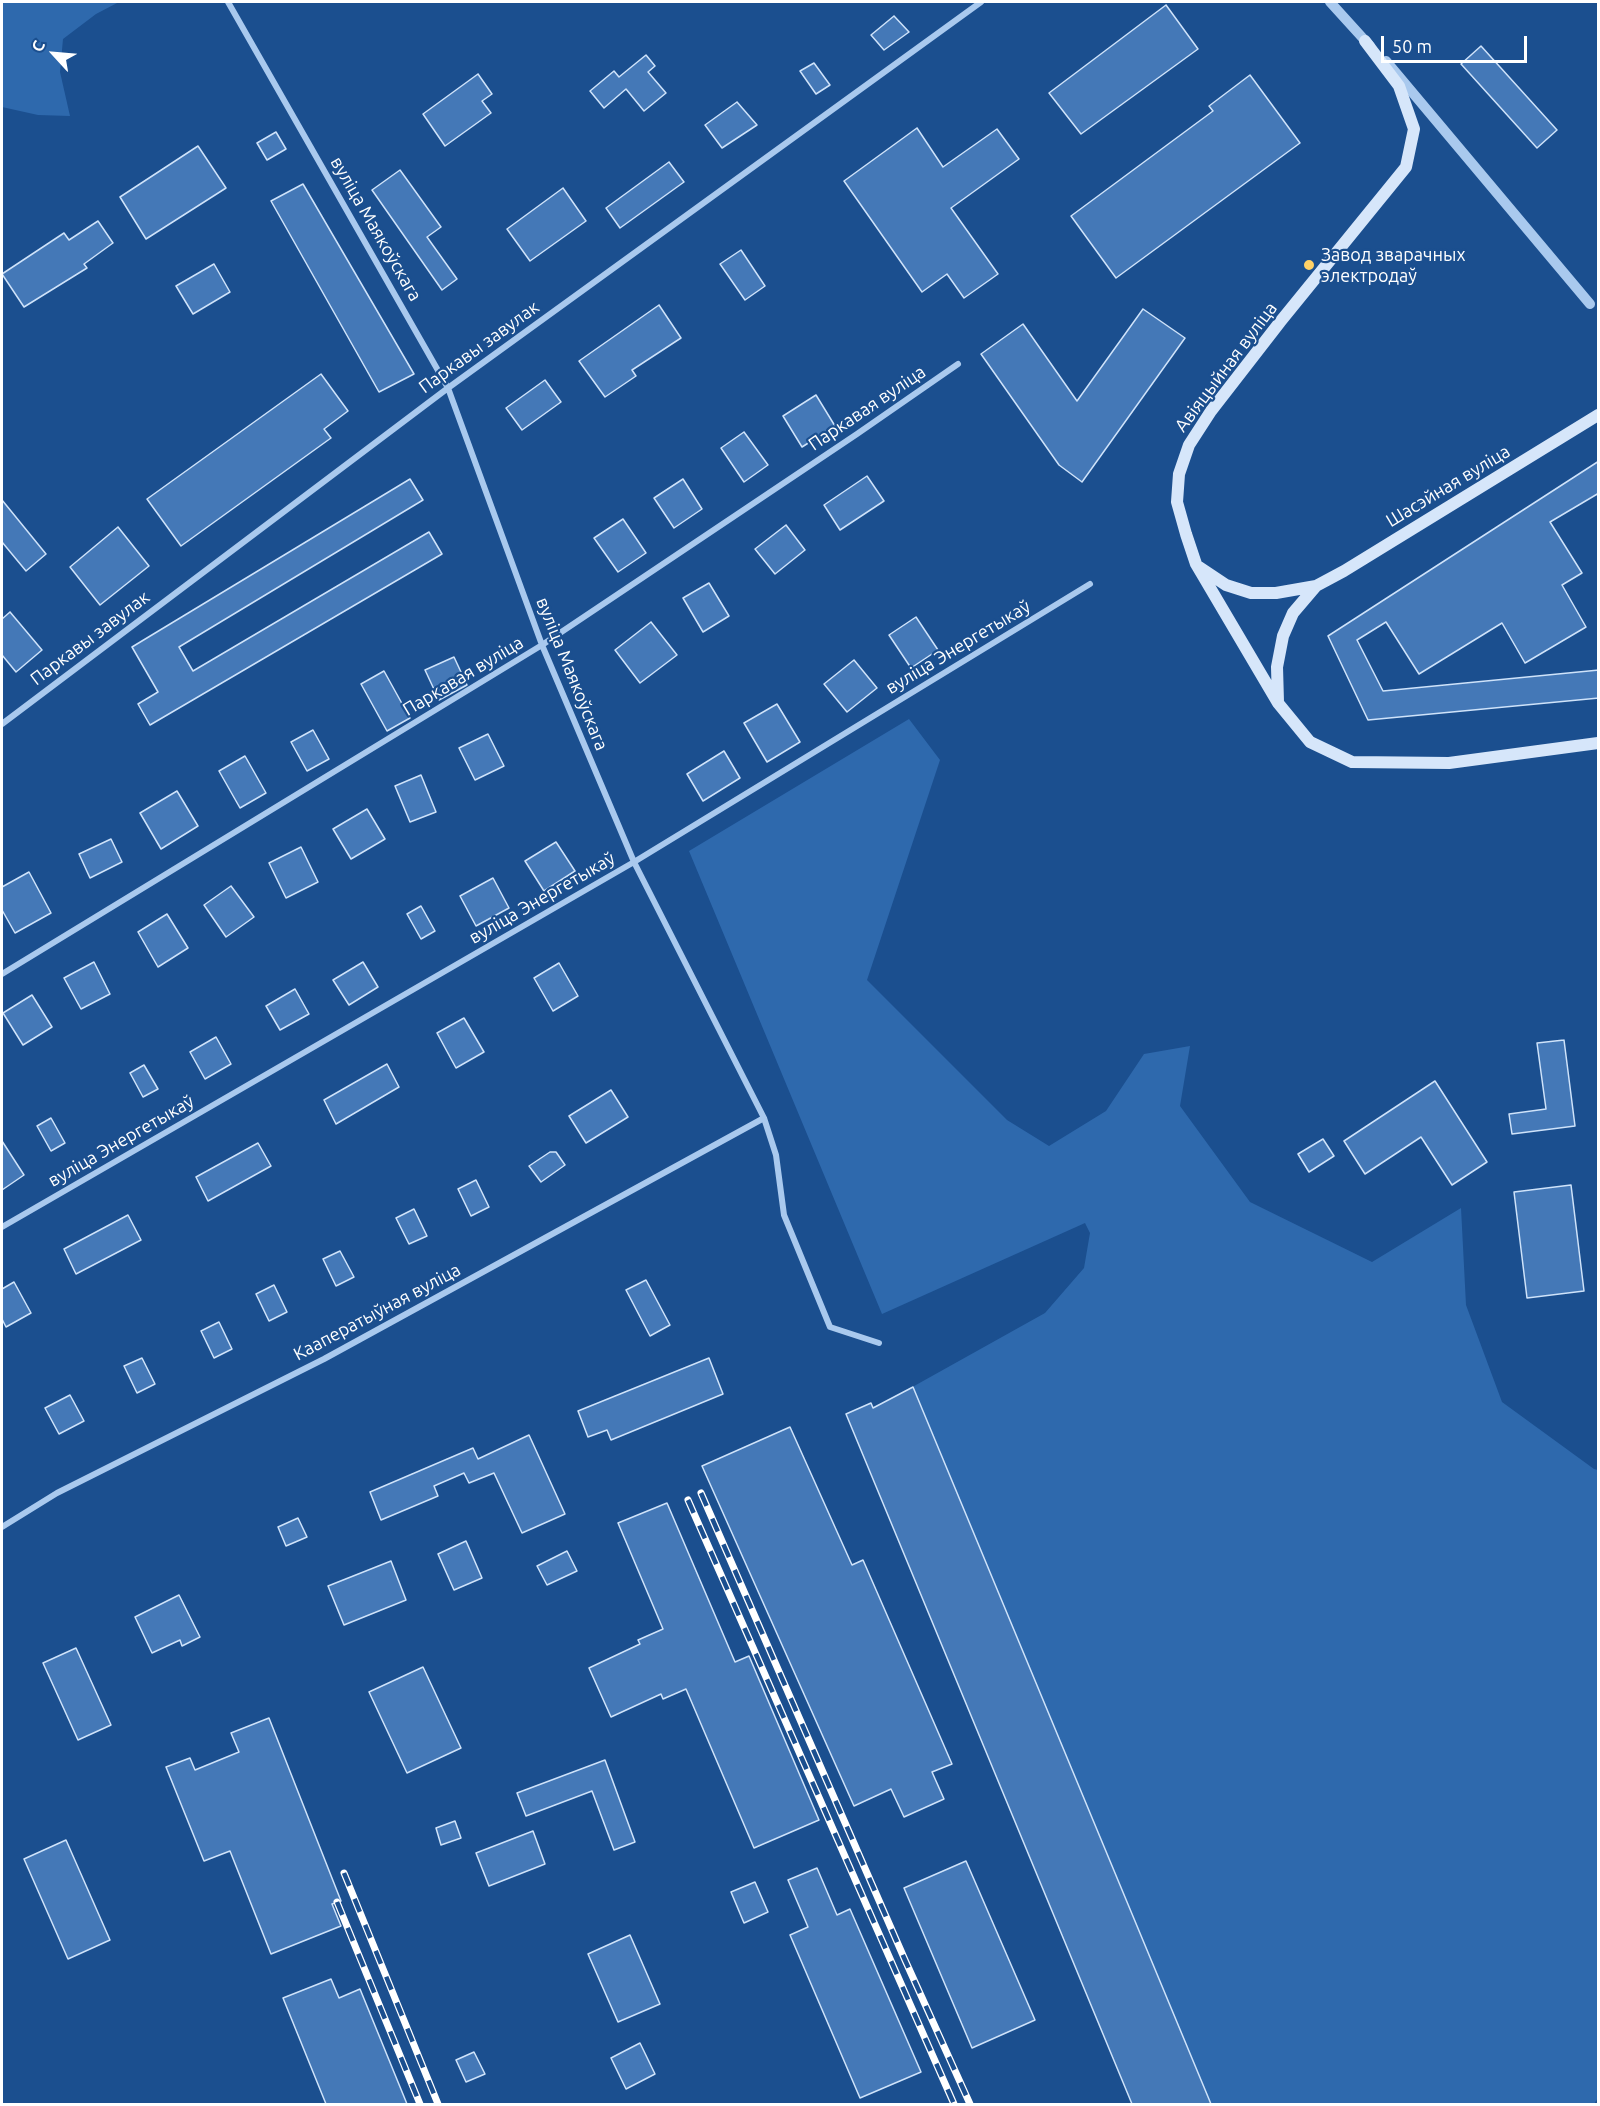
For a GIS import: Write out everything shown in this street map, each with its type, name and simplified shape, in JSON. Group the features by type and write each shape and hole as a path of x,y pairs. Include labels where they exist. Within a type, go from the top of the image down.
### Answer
{"main road":[{"name":"Авіяцыйная вуліца","path":"1365,41 1399,86 1414,129 1406,167 1280,322 1211,411 1189,445 1179,474 1177,502 1196,564 1278,704 1310,742 1352,762 1449,763 1599,743"},
{"name":"Шасэйная вуліца","path":"1316,586 1599,415"},
{"path":"1196,564 1226,585 1251,593 1276,593 1316,586"},
{"path":"1278,704 1277,666 1282,636 1293,613 1316,586"}],"street":[{"name":"вуліца Маякоўскага","path":"228,2 448,388 542,645 634,862 764,1118 776,1155 784,1215 830,1327 879,1343"},
{"name":"Паркавы завулак","path":"2,724 448,388 981,2"},
{"name":"Авіяцыйная вуліца","path":"1330,2 1365,41"},
{"path":"1365,41 1388,62 1590,304"},
{"name":"Паркавая вуліца","path":"2,974 542,645 958,364"},
{"name":"вуліца Энергетыкаў","path":"2,1227 634,862 1090,584"},
{"name":"Кааператыўная вуліца","path":"2,1527 57,1493 324,1359 764,1118"}],"shaded area":[{"path":"2,2 119,2 96,14 63,39 60,72 70,116 38,115 2,107"},
{"path":"909,719 940,760 867,980 1007,1120 1049,1146 1106,1111 1144,1054 1190,1046 1180,1106 1250,1202 1372,1262 1461,1208 1466,1305 1502,1402 1598,1470 1598,2098 1594,2104 1199,2104 898,1395 1045,1313 1084,1268 1090,1233 1085,1223 882,1314 689,851"}],"building":[{"path":"1166,5 1198,49 1081,134 1049,93"},
{"path":"894,16 909,32 884,50 871,35"},
{"path":"1481,46 1557,130 1537,148 1461,64"},
{"path":"646,55 655,66 648,72 666,93 644,111 626,89 604,108 590,91 614,71 619,77"},
{"path":"814,63 830,85 816,94 800,71"},
{"path":"478,74 492,94 482,101 491,113 445,146 423,114"},
{"path":"1250,75 1300,143 1116,278 1071,216 1213,111 1209,106"},
{"path":"737,102 757,125 722,148 705,125"},
{"path":"917,128 943,167 997,129 1019,159 951,208 998,274 964,298 947,274 922,292 844,181"},
{"path":"276,132 286,149 267,160 257,143"},
{"path":"198,146 226,188 146,239 120,197"},
{"path":"669,162 684,182 620,228 606,208"},
{"path":"400,170 441,227 427,237 457,279 442,290 372,190"},
{"path":"303,184 414,374 379,392 271,201"},
{"path":"563,188 586,221 530,261 507,229"},
{"path":"98,221 113,243 84,264 87,268 24,307 2,274 64,233 69,240"},
{"path":"741,250 765,286 745,300 720,264"},
{"path":"214,264 230,292 193,314 176,286"},
{"path":"659,305 681,338 632,370 636,376 605,397 579,361"},
{"path":"1143,309 1185,338 1082,482 1059,465 981,354 1023,324 1077,401"},
{"path":"321,374 348,411 324,429 331,438 181,546 147,499"},
{"path":"545,380 561,402 522,430 506,408"},
{"path":"816,395 835,426 802,447 783,416"},
{"path":"744,432 768,465 744,482 721,448"},
{"path":"1599,461 1599,493 1550,522 1582,573 1562,585 1586,627 1525,663 1502,623 1419,674 1386,622 1357,640 1383,691 1599,670 1599,698 1368,720 1328,636"},
{"path":"867,476 884,501 840,530 824,505"},
{"path":"410,479 423,500 179,647 193,671 429,532 442,554 150,725 138,704 158,692 132,647"},
{"path":"683,479 702,509 674,528 654,498"},
{"path":"2,500 46,554 26,571 2,542"},
{"path":"623,519 646,553 618,572 594,538"},
{"path":"786,525 805,550 775,574 755,549"},
{"path":"118,527 149,566 100,605 70,567"},
{"path":"709,583 729,616 703,632 683,598"},
{"path":"10,612 42,650 16,672 2,655 2,619"},
{"path":"916,617 938,650 911,668 889,635"},
{"path":"651,622 677,655 640,683 615,650"},
{"path":"454,657 467,685 439,700 425,670"},
{"path":"854,660 877,688 847,712 824,684"},
{"path":"384,671 410,718 387,731 361,684"},
{"path":"777,704 800,742 767,762 744,723"},
{"path":"313,730 329,759 307,771 291,742"},
{"path":"488,734 504,766 475,780 459,748"},
{"path":"724,751 740,778 703,801 687,774"},
{"path":"245,756 266,793 240,808 219,771"},
{"path":"421,775 436,812 410,822 395,786"},
{"path":"177,791 198,826 161,849 140,813"},
{"path":"367,809 385,839 351,859 333,829"},
{"path":"111,839 122,862 90,878 79,854"},
{"path":"556,842 575,871 544,891 525,861"},
{"path":"301,847 318,882 286,898 269,863"},
{"path":"29,872 51,913 15,933 2,910 2,887"},
{"path":"493,878 509,908 476,926 460,896"},
{"path":"231,886 254,917 226,937 204,905"},
{"path":"421,906 435,931 421,939 407,914"},
{"path":"167,914 188,948 158,967 138,932"},
{"path":"94,962 110,994 81,1009 64,978"},
{"path":"363,962 378,987 349,1005 333,980"},
{"path":"559,963 578,996 553,1011 534,978"},
{"path":"295,989 309,1014 280,1030 266,1006"},
{"path":"32,995 52,1027 23,1045 3,1013"},
{"path":"464,1018 484,1052 456,1068 437,1033"},
{"path":"216,1037 231,1064 205,1079 190,1052"},
{"path":"1564,1040 1575,1126 1512,1134 1509,1114 1546,1109 1537,1043"},
{"path":"387,1064 399,1087 336,1124 324,1100"},
{"path":"144,1065 158,1089 143,1097 130,1073"},
{"path":"1435,1081 1487,1162 1452,1185 1421,1137 1365,1174 1344,1141"},
{"path":"611,1090 628,1117 586,1143 569,1116"},
{"path":"51,1118 65,1143 51,1151 37,1126"},
{"path":"1323,1139 1334,1156 1309,1172 1298,1154"},
{"path":"2,1141 24,1175 2,1190"},
{"path":"258,1143 271,1166 208,1201 196,1177"},
{"path":"550,1152 556,1152 565,1165 541,1182 529,1166"},
{"path":"476,1180 489,1207 471,1216 458,1189"},
{"path":"1571,1185 1584,1291 1527,1298 1514,1192"},
{"path":"414,1209 427,1236 409,1244 396,1218"},
{"path":"128,1215 141,1240 76,1274 64,1249"},
{"path":"340,1251 354,1277 336,1286 323,1259"},
{"path":"646,1280 670,1325 650,1336 626,1290"},
{"path":"14,1282 31,1313 6,1327 2,1319 2,1289"},
{"path":"274,1285 287,1312 269,1321 256,1294"},
{"path":"219,1322 232,1349 214,1358 201,1331"},
{"path":"142,1358 155,1384 137,1393 124,1366"},
{"path":"709,1358 723,1394 611,1440 607,1430 588,1437 578,1411"},
{"path":"913,1387 1211,2104 1132,2104 846,1414 871,1403 873,1408"},
{"path":"70,1395 84,1421 59,1434 45,1408"},
{"path":"790,1427 852,1565 863,1560 952,1764 932,1772 944,1799 904,1817 891,1789 854,1806 702,1466"},
{"path":"529,1435 565,1514 522,1533 494,1473 469,1483 464,1473 434,1486 438,1496 381,1520 370,1492 473,1448 478,1459"},
{"path":"667,1503 735,1662 749,1656 819,1820 754,1848 686,1689 663,1699 661,1694 611,1717 589,1668 640,1644 638,1640 663,1629 618,1523"},
{"path":"298,1518 307,1537 286,1546 278,1527"},
{"path":"466,1541 482,1578 454,1590 438,1554"},
{"path":"567,1551 577,1571 547,1585 537,1566"},
{"path":"391,1561 406,1600 344,1625 328,1586"},
{"path":"179,1595 200,1637 182,1646 180,1640 152,1653 135,1617"},
{"path":"76,1648 111,1725 78,1740 43,1663"},
{"path":"423,1667 461,1748 407,1773 369,1692"},
{"path":"269,1718 341,1901 332,1904 341,1926 271,1954 230,1851 204,1861 166,1767 190,1758 195,1770 239,1752 231,1733"},
{"path":"605,1760 635,1842 614,1850 592,1791 526,1816 517,1793"},
{"path":"455,1821 461,1838 441,1845 436,1828"},
{"path":"533,1831 545,1864 489,1886 476,1853"},
{"path":"66,1840 110,1940 68,1959 24,1859"},
{"path":"966,1861 1035,2020 972,2048 904,1888"},
{"path":"817,1868 837,1915 850,1909 921,2072 860,2098 790,1935 808,1927 788,1880"},
{"path":"755,1882 768,1912 744,1923 731,1892"},
{"path":"630,1935 660,2004 618,2022 588,1954"},
{"path":"331,1979 339,1998 360,1989 407,2104 326,2104 283,1998"},
{"path":"640,2043 655,2074 626,2089 611,2058"},
{"path":"474,2052 485,2074 466,2082 456,2060"}],"railway":[{"path":"701,1493 970,2104"},
{"path":"688,1500 954,2104"},
{"path":"344,1873 438,2104"},
{"path":"337,1902 420,2104"}],"place":[{"name":"Завод зварачных электродаў","path":"1309,265"}]}
